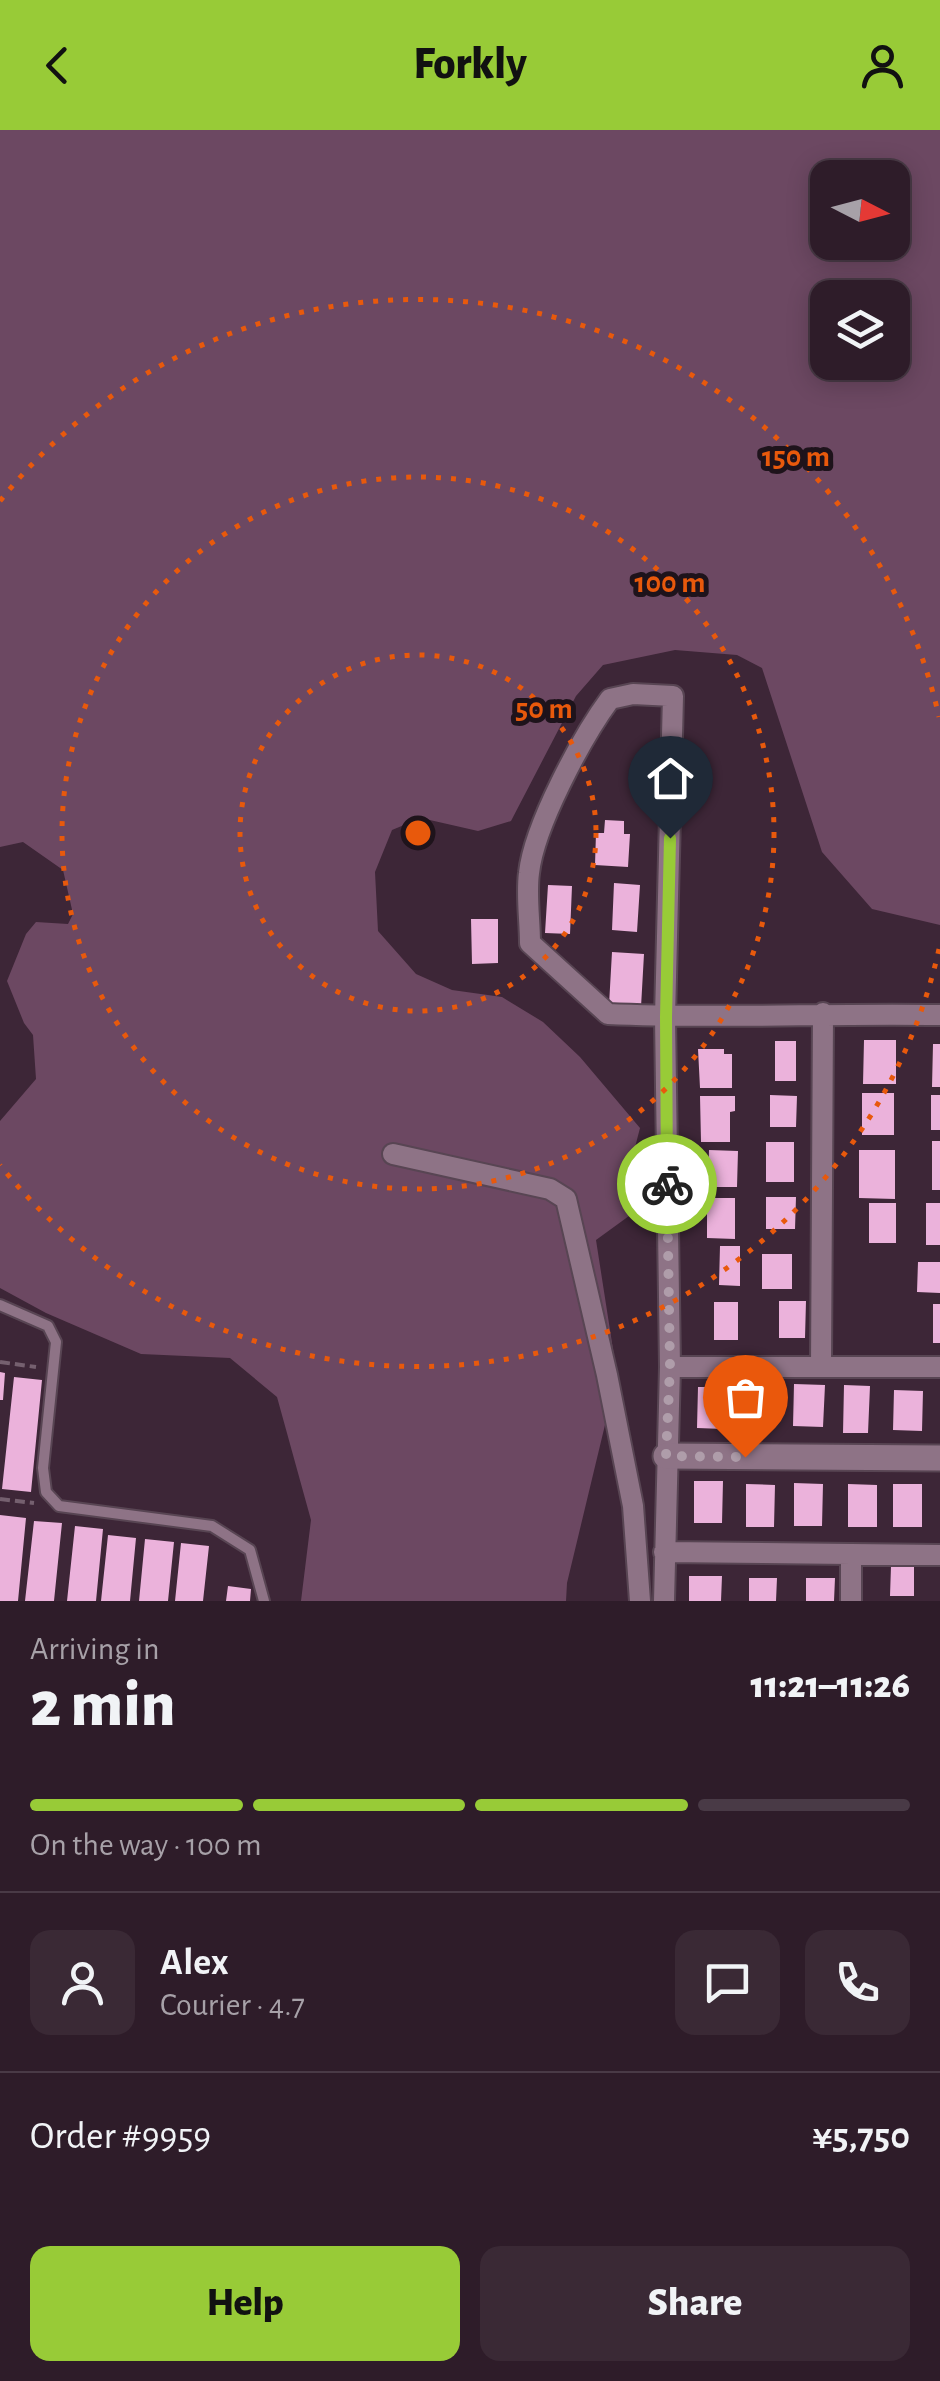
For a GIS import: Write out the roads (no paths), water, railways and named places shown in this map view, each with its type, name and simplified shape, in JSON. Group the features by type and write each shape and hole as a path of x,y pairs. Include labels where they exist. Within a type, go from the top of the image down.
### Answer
{"street":[{"path":"664,1601 670,1367 666,1017 673,696 633,694 610,699 586,731 535,843 528,874 530,943 608,1014 666,1017 940,1015"},
{"path":"820,1367 823,1013"},
{"path":"392,1154 550,1190 566,1199 633,1506 640,1601"},
{"path":"670,1367 940,1367"},
{"path":"666,1456 940,1458"},
{"path":"664,1552 940,1555"},
{"path":"851,1554 851,1601"}],"lane":[{"path":"0,1305 48,1326 56,1342 43,1468 46,1492 58,1506 212,1526 250,1550 264,1601"}]}
